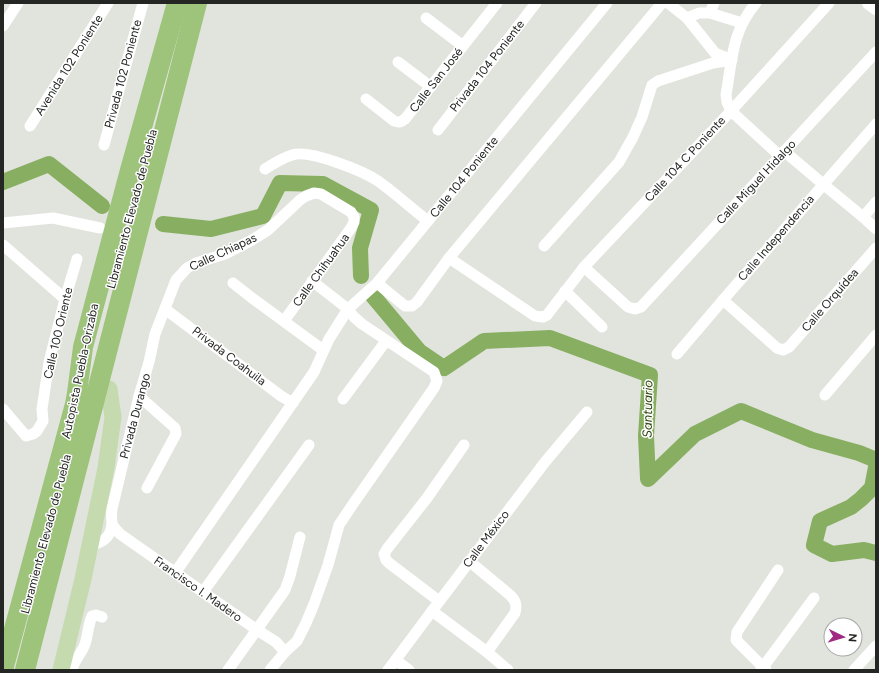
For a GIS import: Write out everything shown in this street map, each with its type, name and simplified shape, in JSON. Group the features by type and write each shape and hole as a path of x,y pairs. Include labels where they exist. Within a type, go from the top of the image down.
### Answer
{"highway":[{"name":"Autopista Puebla-Orizaba","path":"4,670 78,393 83,347 130,170 177,3"},
{"name":"Libramiento Elevado de Puebla","path":"11,670 123,237 164,90 186,3"},
{"name":"Libramiento Elevado de Puebla","path":"25,670 197,3"},
{"path":"37,670 109,389 139,283 192,60 208,3"},
{"path":"180,70 192,56 211,3"},
{"path":"3,642 83,347"}],"main road":[{"path":"61,670 83,578 106,468 113,416 109,389"}],"street":[{"path":"3,26 18,3"},
{"name":"Avenida 102 Poniente","path":"30,126 108,3"},
{"name":"Privada 102 Poniente","path":"104,145 143,3"},
{"name":"Privada 104 Poniente","path":"438,130 536,3"},
{"name":"Calle 104 Poniente","path":"175,573 314,372 323,350 348,309 377,283 607,3"},
{"path":"377,283 405,306 412,306 417,302 449,258 662,3"},
{"path":"668,3 687,18 715,53 732,60"},
{"path":"756,3 746,15 735,41 726,95 731,111 782,154 823,184 876,228"},
{"name":"Calle 104 C Poniente","path":"449,258 535,316 543,317 547,315 584,267 731,111 829,3"},
{"path":"869,3 876,8"},
{"name":"Calle San José","path":"366,98 394,121 401,122 431,87 495,4"},
{"path":"687,18 712,8 742,23"},
{"path":"426,18 463,46"},
{"name":"Calle Miguel Hidalgo","path":"584,267 628,307 634,310 641,307 876,52"},
{"path":"544,246 619,162 642,117 652,85 658,81 706,65 732,60"},
{"path":"398,62 431,87"},
{"name":"Calle Independencia","path":"677,354 876,124"},
{"path":"265,169 293,154 315,155 341,164 377,181 428,221"},
{"name":"Calle Chiapas","path":"166,309 176,280 187,268 196,263 225,254 252,240 268,230 306,196 314,193 321,194 351,212 354,217"},
{"path":"863,217 876,202"},
{"name":"Calle Chihuahua","path":"284,321 352,228 354,217"},
{"path":"3,223 54,218 100,228"},
{"path":"3,244 65,299"},
{"name":"Calle Orquídea","path":"723,300 777,348 783,350 789,347 876,248"},
{"name":"Calle 100 Oriente","path":"3,409 26,436 37,431 43,421 42,409 49,362 77,259"},
{"path":"270,670 297,640 306,622 328,565 339,525 434,388 437,381 434,372 362,324 348,309 312,281"},
{"path":"233,283 323,350"},
{"path":"565,291 602,327"},
{"name":"Privada Durango","path":"112,524 112,509 139,396 156,334 166,309"},
{"name":"Privada Coahuila","path":"166,309 293,404"},
{"path":"825,395 876,335"},
{"path":"343,399 386,340"},
{"path":"139,396 175,428 176,434 147,488"},
{"name":"Calle México","path":"388,670 439,600 545,462 587,412"},
{"path":"203,592 309,445"},
{"path":"439,600 389,563 384,554 427,498 464,445"},
{"path":"90,546 108,537 112,524"},
{"name":"Francisco I. Madero","path":"112,524 120,534 276,642 285,652"},
{"path":"228,670 285,590 300,536"},
{"path":"469,562 515,600 515,613 488,652"},
{"path":"778,570 737,632 736,640 764,669 814,598"},
{"path":"432,610 488,652 508,670"},
{"path":"72,670 84,646 89,622 92,616 96,615 102,617"},
{"path":"854,670 876,646"},
{"path":"396,660 410,670"}],"waterway":[{"name":"Santuario","path":"3,182 49,164 102,206"},
{"name":"Santuario","path":"163,224 211,229 263,216 280,183 323,184 371,210 360,248 361,276"},
{"name":"Santuario","path":"373,296 419,351 444,368 484,341 550,338 650,375 646,436 648,479 695,434 741,411 812,440 859,453 876,460"},
{"name":"Santuario","path":"876,467 872,488 861,499 851,507 820,521 814,545 832,554 864,550 876,553"}]}
